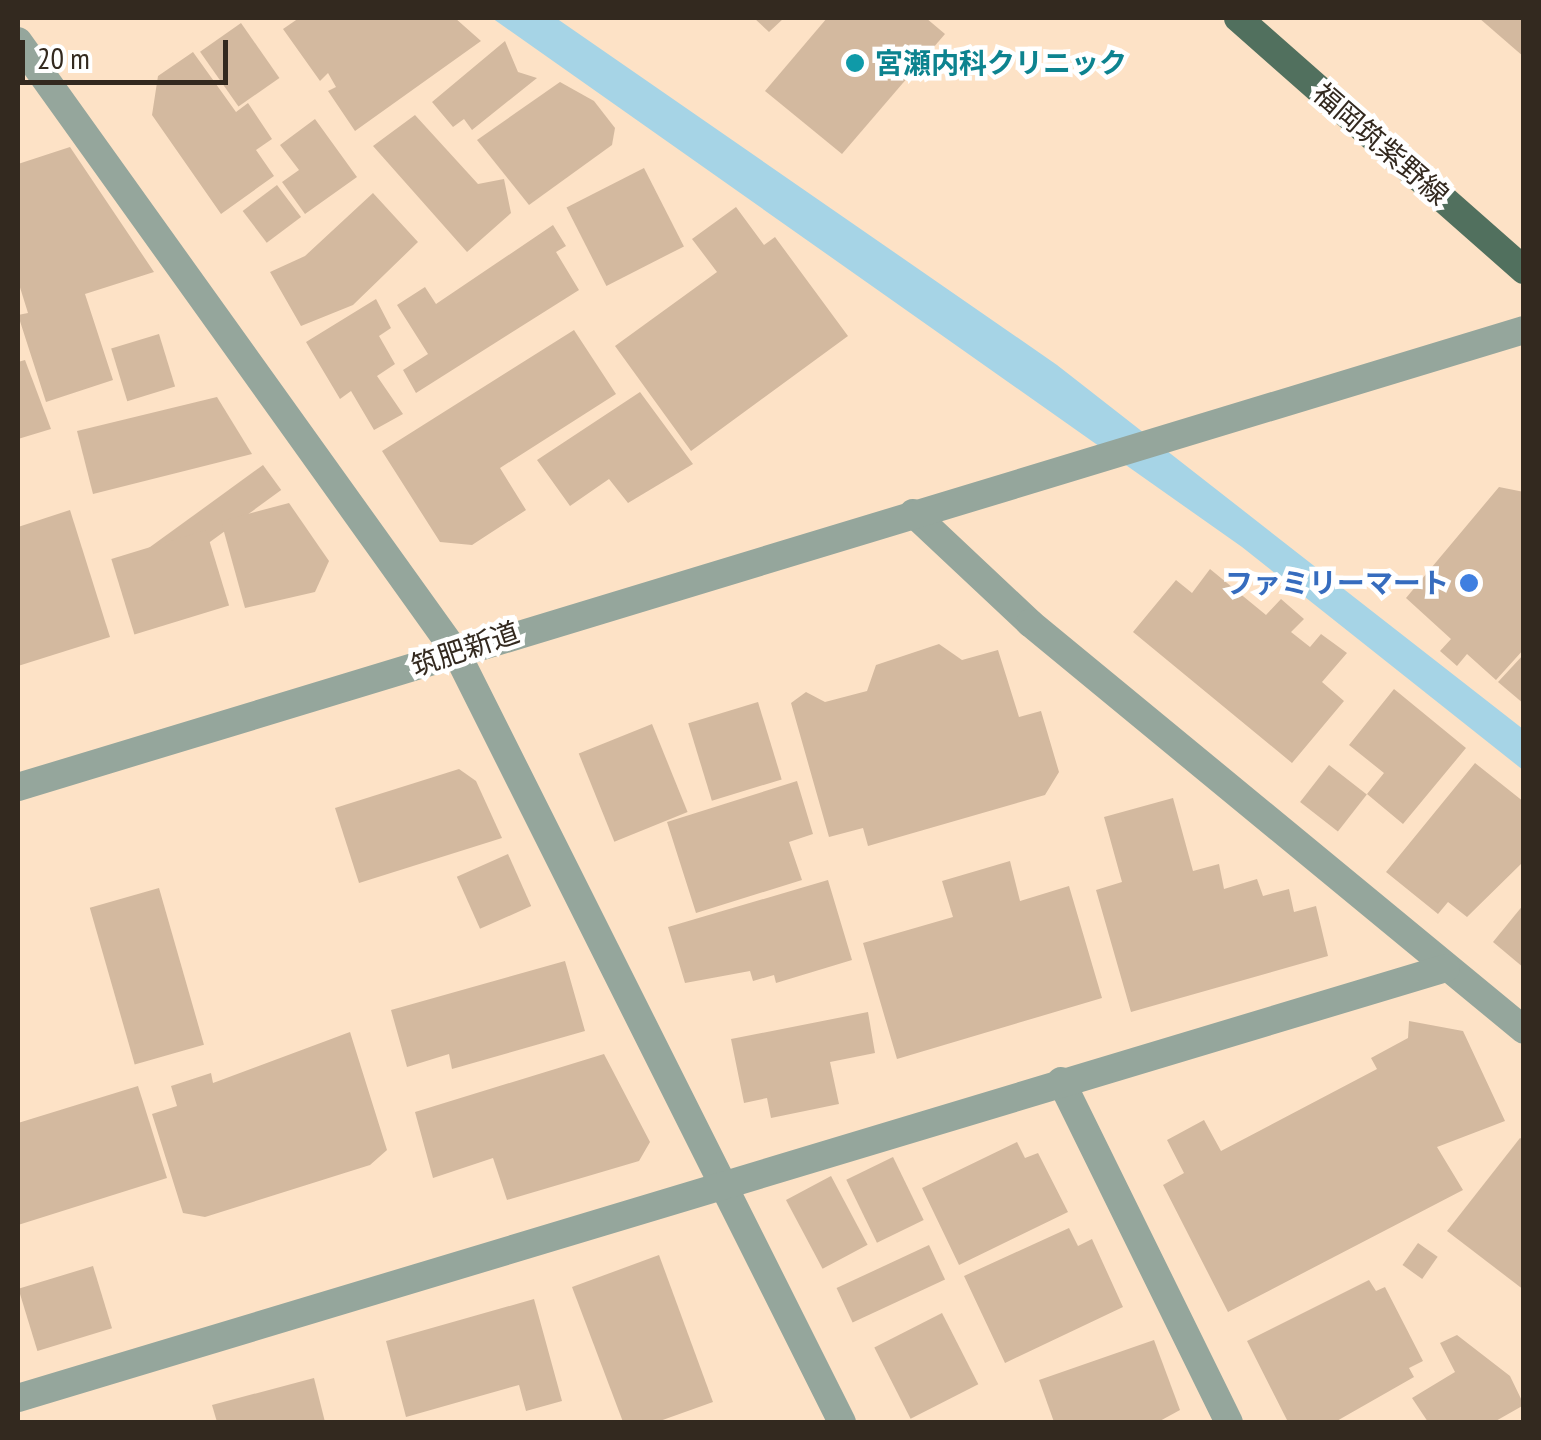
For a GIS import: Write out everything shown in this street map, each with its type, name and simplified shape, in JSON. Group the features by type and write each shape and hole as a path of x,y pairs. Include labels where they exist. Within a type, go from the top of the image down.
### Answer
{"main road":[{"name":"福岡筑紫野線","path":"1238,18 1524,270"}],"street":[{"path":"18,41 457,654 842,1422"},
{"name":"筑肥新道","path":"18,787 1524,330"},
{"path":"913,513 1030,623 1524,1030"},
{"path":"18,1398 722,1180 1446,968"},
{"path":"1061,1081 1229,1422"}],"water":[{"path":"492,18 556,18 1057,365 1523,729 1523,770 1242,547"}],"building":[{"path":"299,18 455,18 481,41 355,131 328,91 336,87 328,73 320,81 283,29"},
{"path":"754,18 784,18 769,32"},
{"name":"宮瀬内科クリニック","path":"827,18 926,18 945,34 842,154 765,91"},
{"path":"1479,18 1524,18 1524,57"},
{"path":"241,23 279,78 238,107 200,52"},
{"path":"505,41 518,72 537,78 472,130 464,119 453,127 432,102"},
{"path":"193,52 236,112 248,103 272,139 256,150 274,176 221,214 152,115 158,76"},
{"path":"560,82 594,101 615,128 612,145 529,205 477,140"},
{"path":"415,115 478,184 504,179 511,213 467,252 373,146"},
{"path":"315,119 357,177 305,214 282,182 299,170 280,145"},
{"path":"70,147 154,272 85,294 113,380 46,402 18,315 28,313 18,281 18,164"},
{"path":"644,168 684,246 606,286 566,207"},
{"path":"277,185 301,217 267,243 243,211"},
{"path":"373,193 418,242 353,305 301,326 270,272 305,256"},
{"path":"736,207 764,245 775,237 848,336 691,451 615,346 717,272 692,239"},
{"path":"553,225 566,246 556,252 579,290 416,393 403,370 428,354 397,305 425,287 436,304"},
{"path":"376,299 391,328 379,336 395,364 377,376 403,414 374,430 351,391 340,399 306,342"},
{"path":"574,330 616,394 500,468 526,510 472,545 440,542 382,451"},
{"path":"159,334 175,387 127,401 111,349"},
{"path":"25,360 51,429 18,439 18,362"},
{"path":"640,392 693,464 628,503 609,479 570,506 537,460"},
{"path":"217,397 252,454 93,494 77,431"},
{"path":"263,465 281,490 144,589 126,564"},
{"name":"ファミリーマート","path":"1499,487 1524,492 1524,649 1496,680 1467,654 1457,666 1440,651 1451,639 1406,598"},
{"path":"289,503 329,561 315,592 245,608 221,521"},
{"path":"70,510 110,637 18,666 18,527"},
{"path":"206,530 229,606 134,634 111,559"},
{"path":"1210,569 1266,615 1281,599 1304,619 1291,632 1310,647 1321,634 1347,653 1322,682 1344,701 1292,763 1133,632 1176,580 1192,593"},
{"path":"939,644 962,660 998,650 1019,717 1041,711 1059,772 1045,795 868,846 863,828 829,837 791,703 806,692 825,702 867,691 876,665"},
{"path":"1524,654 1524,704 1498,682"},
{"path":"1394,689 1466,748 1403,824 1367,794 1384,773 1349,745"},
{"path":"758,702 782,779 712,801 688,723"},
{"path":"652,724 688,812 614,842 579,754"},
{"path":"1475,763 1524,802 1524,861 1467,917 1448,902 1438,914 1386,872"},
{"path":"1329,765 1367,795 1338,832 1300,802"},
{"path":"459,769 476,781 502,838 359,883 335,808"},
{"path":"797,781 813,834 789,842 802,880 696,913 667,822"},
{"path":"1173,798 1193,871 1219,864 1224,889 1257,879 1263,896 1289,889 1294,912 1316,906 1328,956 1131,1012 1096,890 1122,882 1104,817"},
{"path":"508,854 531,906 480,929 457,877"},
{"path":"1010,861 1020,901 1069,886 1102,998 897,1059 863,943 953,917 942,881"},
{"path":"828,880 852,960 776,983 774,975 753,981 750,971 685,983 668,927"},
{"path":"159,888 204,1045 135,1065 90,908"},
{"path":"1524,904 1524,968 1493,942"},
{"path":"565,961 585,1031 452,1069 449,1054 407,1067 391,1010"},
{"path":"868,1012 875,1053 830,1062 839,1104 771,1118 767,1098 744,1103 731,1039"},
{"path":"1409,1021 1463,1031 1505,1121 1437,1147 1463,1190 1228,1312 1163,1185 1184,1173 1167,1140 1204,1120 1221,1151 1377,1069 1371,1058 1408,1038"},
{"path":"350,1032 387,1150 370,1165 205,1217 183,1213 152,1114 177,1106 171,1086 211,1073 213,1083"},
{"path":"604,1054 650,1142 639,1161 507,1200 493,1158 433,1178 415,1112"},
{"path":"138,1086 167,1178 18,1225 18,1123"},
{"path":"1520,1138 1524,1140 1524,1290 1447,1231"},
{"path":"1017,1142 1025,1158 1038,1153 1068,1212 959,1265 922,1188"},
{"path":"893,1157 924,1220 877,1243 846,1180"},
{"path":"831,1176 868,1245 823,1269 786,1200"},
{"path":"1069,1228 1078,1246 1092,1239 1123,1307 1005,1363 964,1276"},
{"path":"1418,1243 1438,1257 1422,1279 1403,1265"},
{"path":"929,1245 945,1279 853,1323 837,1288"},
{"path":"659,1255 713,1402 657,1422 623,1422 572,1287"},
{"path":"93,1266 112,1328 37,1351 18,1289"},
{"path":"1369,1280 1376,1291 1385,1287 1423,1361 1409,1368 1414,1377 1335,1422 1288,1422 1247,1341"},
{"path":"534,1299 562,1401 526,1411 519,1385 406,1417 386,1341"},
{"path":"942,1313 978,1384 911,1419 874,1348"},
{"path":"1457,1335 1510,1376 1524,1405 1494,1422 1428,1422 1412,1398 1455,1372 1440,1343"},
{"path":"1154,1340 1180,1410 1158,1422 1054,1422 1039,1380"},
{"path":"314,1378 325,1422 217,1422 212,1405"}],"place":[{"name":"宮瀬内科クリニック","path":"855,63"},
{"name":"ファミリーマート","path":"1469,583"}]}
